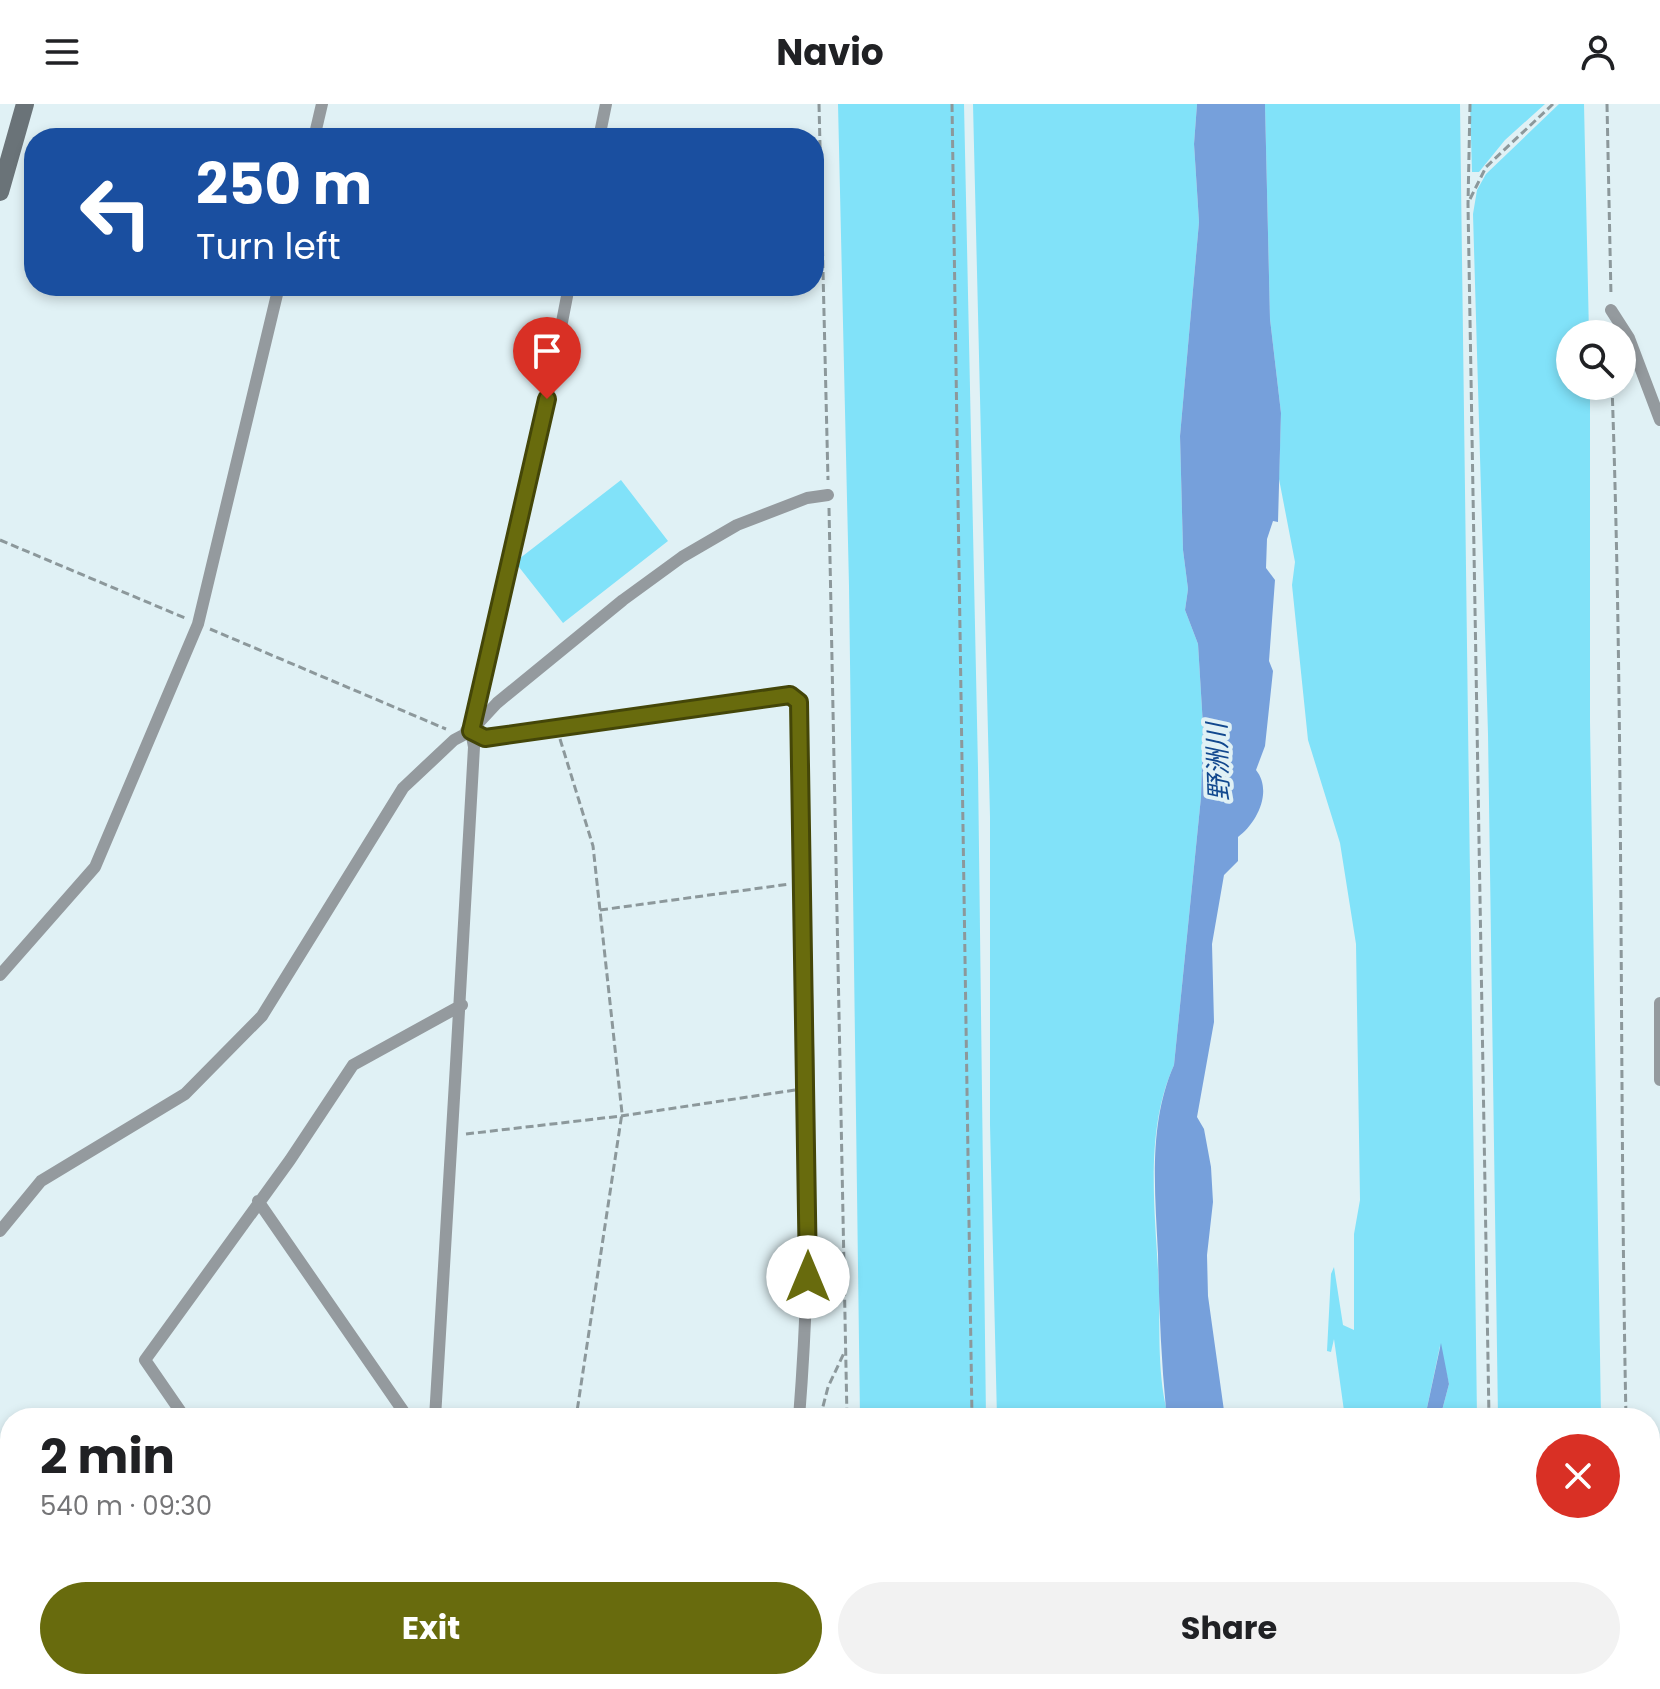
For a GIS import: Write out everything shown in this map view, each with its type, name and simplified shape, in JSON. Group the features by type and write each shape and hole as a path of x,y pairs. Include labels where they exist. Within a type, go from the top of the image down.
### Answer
{"street":[{"path":"0,192 25,104"},
{"path":"316,128 322,104"},
{"path":"601,128 606,104"},
{"path":"0,975 95,867 198,624 277,296"},
{"path":"436,1408 450,1135 462,1005 474,747 471,731 547,399 567,296"},
{"path":"1611,310 1629,338 1660,420"},
{"path":"0,1231 41,1181 185,1094 262,1016 403,788 454,740 471,731 497,703 623,600 682,557 737,525 807,498 828,495"},
{"path":"453,732 471,731 485,738 790,695 799,702 808,1308 800,1408"},
{"path":"1660,1003 1660,1080"},
{"path":"178,1408 145,1360 290,1160 353,1065 462,1005"},
{"path":"258,1201 401,1408"}],"path":[{"path":"819,104 820,128"},
{"path":"952,104 972,1408"},
{"path":"1470,104 1468,204 1489,1408"},
{"path":"1468,204 1486,167 1553,104"},
{"path":"1607,104 1611,310"},
{"path":"823,296 847,1408"},
{"path":"1612,400 1622,763 1619,946 1626,1408"},
{"path":"0,540 453,732"},
{"path":"556,728 593,846 621,1116 577,1408"},
{"path":"600,910 803,883"},
{"path":"450,1135 621,1116 807,1088"},
{"path":"823,1408 828,1387 846,1349"}],"shaded area":[{"path":"838,104 964,104 978,768 986,1408 860,1408 849,586"},
{"path":"973,104 1197,104 1194,144 1199,222 1180,436 1183,550 1188,589 1185,610 1198,644 1203,726 1201,797 1174,1065 1164,1091 1155,1147 1159,1338 1166,1408 997,1408 990,1125 990,817"},
{"path":"1265,104 1460,104 1477,1408 1443,1408 1449,1384 1440,1346 1427,1408 1344,1408 1334,1339 1331,1352 1327,1351 1331,1274 1334,1267 1343,1325 1354,1330 1354,1234 1360,1200 1356,944 1340,843 1308,740 1292,585 1295,562 1279,479 1281,413 1270,319"},
{"path":"1470,104 1545,104 1505,140 1479,172 1472,172"},
{"path":"1559,104 1584,104 1589,320 1556,320 1556,400 1590,400 1590,722 1601,1408 1498,1408 1488,734 1473,214 1477,190 1486,174"},
{"path":"621,480 668,541 563,623 515,562"}],"water":[{"name":"野洲川","path":"1197,104 1265,104 1270,319 1281,413 1278,522 1273,521 1267,539 1266,568 1275,580 1269,661 1273,671 1265,746 1256,770 1261,778 1263,797 1257,815 1238,837 1238,861 1224,875 1212,944 1214,1022 1197,1117 1204,1129 1211,1167 1213,1202 1207,1255 1208,1296 1224,1408 1166,1408 1156,1206 1157,1134 1160,1111 1174,1065 1201,797 1203,726 1198,644 1185,610 1188,589 1183,550 1180,436 1199,222 1194,144"},
{"path":"1441,1343 1449,1384 1443,1408 1427,1408"}],"route":[{"path":"547,399 471,731 485,738 790,695 799,702 808,1277"}]}
